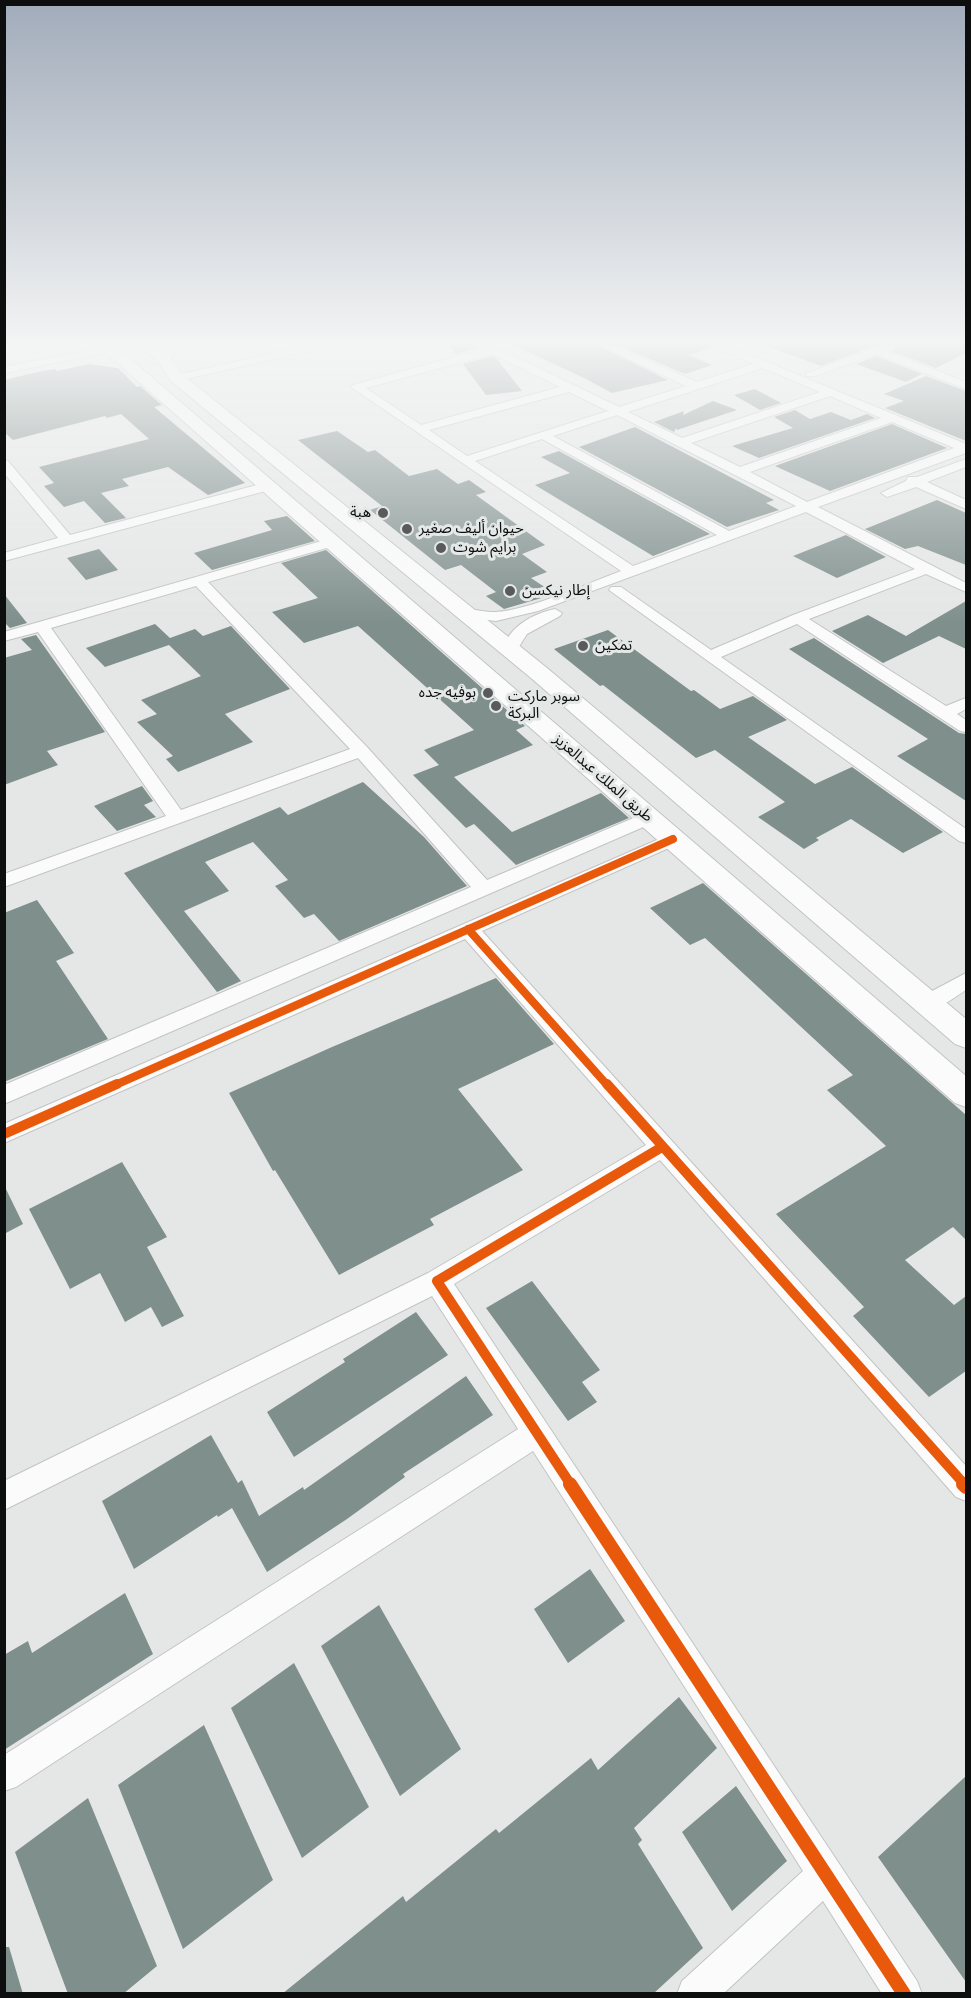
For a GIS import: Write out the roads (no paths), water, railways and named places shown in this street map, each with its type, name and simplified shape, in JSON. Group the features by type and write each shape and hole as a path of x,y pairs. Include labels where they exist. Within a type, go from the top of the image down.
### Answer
{"highway":[{"name":"طريق الملك عبدالعزيز","path":"211,437 966,1094"},
{"path":"249,437 510,650 966,1036"}],"street":[{"path":"432,437 632,572"},
{"path":"466,460 536,437"},
{"path":"547,437 728,536"},
{"path":"671,437 966,588"},
{"path":"681,442 695,437"},
{"path":"739,472 837,437"},
{"path":"943,437 966,446"},
{"path":"947,437 966,446"},
{"path":"467,615 496,617 521,611 898,474 966,446"},
{"path":"4,464 67,540"},
{"path":"876,497 966,464"},
{"path":"914,468 966,491"},
{"path":"898,474 966,505"},
{"path":"4,557 268,486"},
{"path":"510,650 517,633 534,622 616,590 845,508"},
{"path":"4,637 332,542"},
{"path":"710,656 798,618 927,569"},
{"path":"198,580 361,751 484,889"},
{"path":"616,590 966,837"},
{"path":"521,611 534,622"},
{"path":"798,618 966,727"},
{"path":"42,626 177,818"},
{"path":"945,713 966,703"},
{"path":"4,881 361,751"},
{"path":"4,1095 649,818"},
{"path":"4,1134 673,839"},
{"path":"468,929 966,1487"},
{"path":"928,1003 966,981"},
{"path":"4,1496 437,1281 662,1146"},
{"path":"437,1281 904,1994"},
{"path":"4,1775 536,1433"},
{"path":"695,1994 825,1875"}],"place":[{"name":"هبة","path":"383,513"},
{"name":"حيوان أليف صغير","path":"407,529"},
{"name":"برايم شوت","path":"441,548"},
{"name":"إطار نيكسن","path":"510,591"},
{"name":"تمكين","path":"583,646"},
{"name":"بوفيه جده","path":"488,693"},
{"name":"سوبر ماركت البركة","path":"496,706"}]}
